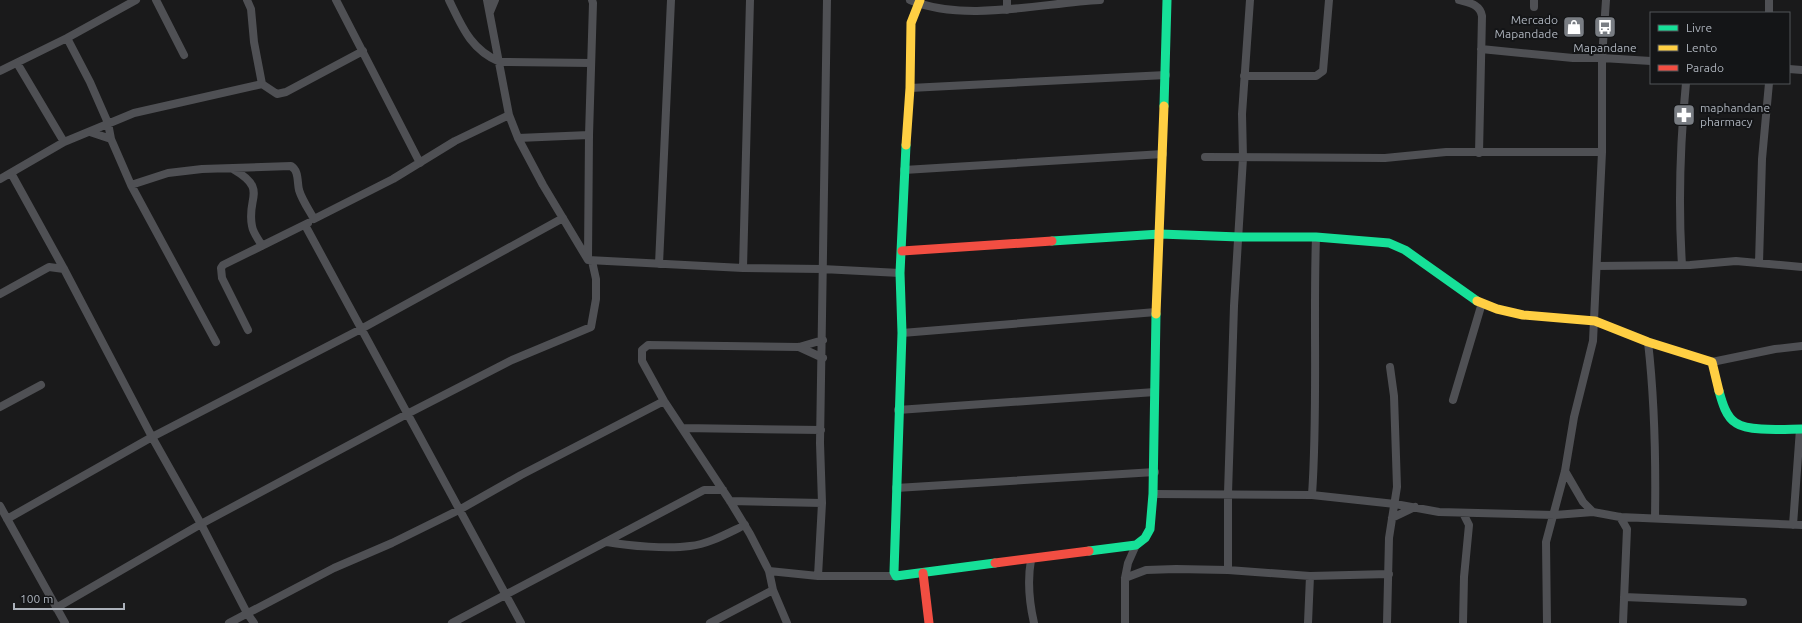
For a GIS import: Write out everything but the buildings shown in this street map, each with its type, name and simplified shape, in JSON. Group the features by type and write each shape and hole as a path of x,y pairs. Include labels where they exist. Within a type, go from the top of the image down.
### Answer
{"street":[{"path":"0,71 66,38 136,0"},
{"path":"156,0 184,55"},
{"path":"247,0 251,9 254,42 262,84 277,94 286,92 363,51"},
{"path":"336,0 420,163"},
{"path":"449,0 472,42 483,53 500,62 591,63"},
{"path":"56,608 201,524 407,414 512,360 591,327 596,299 596,279 590,261 563,218 518,138 509,115 487,0"},
{"path":"490,12 495,0"},
{"path":"659,264 671,0"},
{"path":"743,268 750,0"},
{"path":"818,576 822,503 822,269 827,0"},
{"path":"1007,0 1007,10"},
{"path":"896,576 894,572 896,488 902,333 900,273 904,170 910,88 911,23 916,1 942,10 1007,10 1076,1 1100,0"},
{"path":"1125,623 1126,578 1128,562 1136,545 1145,538 1150,529 1153,494 1156,312 1166,75 1167,0"},
{"path":"1228,570 1228,493 1234,306 1243,158 1242,114 1250,0"},
{"path":"1244,76 1316,76 1321,74 1323,71 1329,0"},
{"path":"1459,0 1475,5 1481,12 1479,152"},
{"path":"1546,623 1546,542 1548,531 1555,515 1565,471 1574,417 1593,342 1602,152 1602,58 1606,0"},
{"path":"1769,0 1769,12"},
{"path":"590,261 589,135 594,1"},
{"path":"66,38 90,82 108,123 111,139 131,185 216,342"},
{"path":"1481,49 1573,58 1650,61"},
{"path":"17,63 64,142"},
{"path":"1790,69 1802,70"},
{"path":"910,88 1166,75"},
{"path":"0,179 64,142 134,113 262,84"},
{"path":"1682,264 1679,216 1679,177 1686,84"},
{"path":"1759,263 1762,159 1769,84"},
{"path":"248,330 222,278 221,268 223,265 305,225 393,179 455,141 509,115"},
{"path":"90,132 111,139"},
{"path":"518,138 589,135"},
{"path":"1205,157 1385,158 1446,152 1602,152"},
{"path":"904,170 1163,154"},
{"path":"131,185 168,173 202,168 232,169 291,166 295,168 299,189 314,219"},
{"path":"232,169 245,176 253,189 252,228 262,246"},
{"path":"11,173 55,252 152,437 201,524 247,613 254,623"},
{"path":"7,519 152,437 361,329 563,218"},
{"path":"305,225 459,510 522,623"},
{"path":"902,251 1160,234 1239,237 1316,237 1389,243 1405,250 1472,299 1523,315 1595,321 1648,342 1712,362 1775,349 1802,346"},
{"path":"1312,495 1316,442 1314,305 1316,237"},
{"path":"50,267 55,252"},
{"path":"590,261 900,273"},
{"path":"1597,266 1736,261 1802,267"},
{"path":"0,294 50,267 64,269"},
{"path":"1453,400 1482,303"},
{"path":"902,333 1156,312"},
{"path":"787,623 773,590 769,571 745,525 664,401 642,361 642,350 644,347 656,345 799,347 823,340"},
{"path":"1648,342 1654,390 1656,435 1655,518"},
{"path":"799,347 823,358"},
{"path":"1153,494 1228,493 1312,495 1395,504 1439,512 1555,515 1593,512 1620,517 1798,525 1801,429 1746,427 1736,424 1729,415 1720,393 1712,362"},
{"path":"1387,623 1389,538 1397,487 1395,410 1390,367"},
{"path":"0,407 40,385"},
{"path":"898,410 1155,392"},
{"path":"229,623 334,568 392,543 459,510 521,475 664,401"},
{"path":"682,428 821,430"},
{"path":"1565,471 1583,502 1593,512"},
{"path":"896,488 1154,472"},
{"path":"704,490 711,473"},
{"path":"452,623 506,593 607,542 704,490 723,490"},
{"path":"730,501 822,503"},
{"path":"0,506 65,623"},
{"path":"1392,518 1415,507"},
{"path":"1463,513 1469,525 1463,623"},
{"path":"1469,525 1477,513"},
{"path":"1620,517 1626,529 1623,623"},
{"path":"1626,529 1639,517"},
{"path":"607,542 625,545 690,546 722,536 745,525"},
{"path":"769,571 818,576 896,576 1030,560 1136,545"},
{"path":"1030,560 1028,596 1034,623"},
{"path":"1126,578 1151,570 1228,570 1310,576 1389,574"},
{"path":"923,573 929,623"},
{"path":"1308,623 1310,576"},
{"path":"710,623 773,590"},
{"path":"1624,597 1743,602"}],"traffic: fast":[{"path":"1164,106 1167,0"},
{"path":"906,145 900,273 902,333 894,572 896,576 995,563"},
{"path":"1052,241 1160,234 1239,237 1316,237 1389,243 1405,250 1477,301"},
{"path":"1089,551 1136,545 1145,538 1150,529 1153,494 1156,314"},
{"path":"1719,391 1725,409 1730,417 1742,426 1758,429 1802,429"}],"traffic: slow":[{"path":"906,145 910,88 911,23 920,0"},
{"path":"1156,314 1164,106"},
{"path":"1477,301 1497,309 1523,315 1595,321 1648,342 1712,362 1719,391"}],"traffic: jam":[{"path":"902,251 1052,241"},
{"path":"995,563 1089,551"},
{"path":"923,573 929,623"}],"place":[{"name":"Mercado Mapandade","path":"1574,27"},
{"name":"Mapandane","path":"1605,27"},
{"name":"maphandane pharmacy","path":"1684,115"}]}
